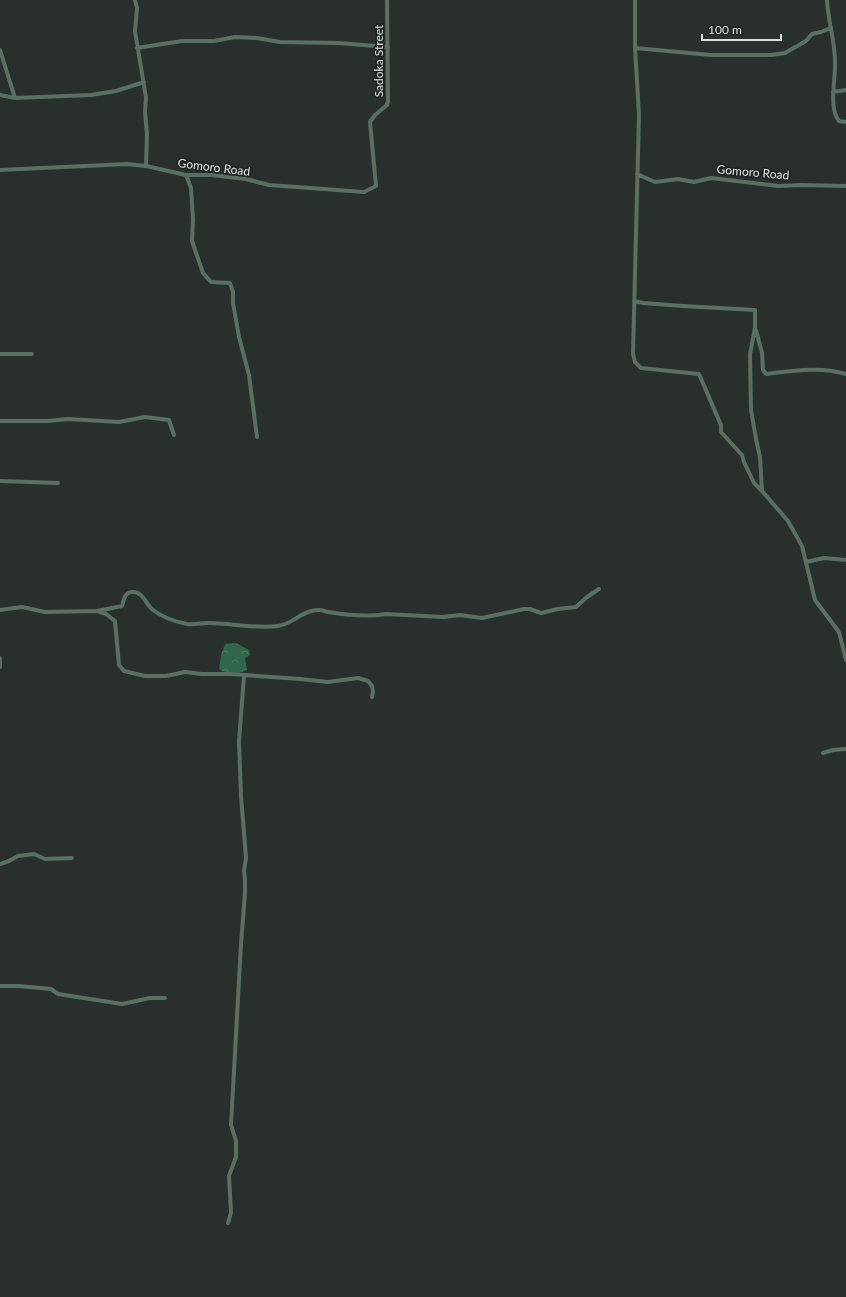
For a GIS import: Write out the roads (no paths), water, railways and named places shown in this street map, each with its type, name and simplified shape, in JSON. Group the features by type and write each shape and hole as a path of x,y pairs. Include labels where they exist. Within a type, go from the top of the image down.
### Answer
{"street":[{"path":"135,0 137,8 135,31 146,98 146,166"},
{"name":"Sadoka Street","path":"376,186 370,122 375,114 387,105 388,102 387,0"},
{"path":"635,0 635,48 639,115 633,354 635,362 642,368 699,374 721,425 721,432 742,455 754,483 788,520 802,546 815,600 839,632 846,660"},
{"path":"827,0 835,62 833,92 835,116 839,121 846,122"},
{"path":"635,48 711,55 771,55 785,53 806,41 812,34 831,28"},
{"path":"137,48 182,41 214,41 235,37 257,38 280,42 338,43 388,47"},
{"path":"0,50 15,98"},
{"path":"0,95 15,98 91,95 116,91 144,82"},
{"path":"833,92 846,90"},
{"name":"Gomoro Road","path":"0,170 127,164 146,166 186,175 211,175 246,179 269,186 364,192 376,186"},
{"name":"Gomoro Road","path":"637,174 655,182 678,180 694,182 711,178 778,186 846,186"},
{"path":"186,175 191,188 193,219 192,241 203,273 211,282 230,283 233,292 233,303 239,337 249,375 257,436"},
{"path":"634,301 683,306 755,310 755,328 750,354 751,410 760,457 762,491"},
{"path":"755,328 762,353 763,370 766,374 802,370 822,370 846,374"},
{"path":"0,354 32,354"},
{"path":"0,421 48,421 68,419 119,422 145,417 169,420 174,435"},
{"path":"0,482 58,483"},
{"path":"806,562 824,558 846,560"},
{"path":"0,610 22,607 45,612 97,611 122,606 126,595 130,592 137,592 152,610 188,624 209,623 244,626 279,626 302,616 307,611 320,610 327,612 376,616 386,614 443,617 460,615 482,618 524,609 547,613 558,609 576,608 587,597 599,590"},
{"path":"97,611 106,614 116,621 118,665 124,671 145,676 166,676 185,672 328,682 358,678 368,680 372,686 372,697"},
{"path":"0,658 0,667"},
{"path":"228,1223 231,1214 229,1176 236,1157 236,1142 231,1125 241,944 245,901 244,871 246,858 241,796 239,741 244,676"},
{"path":"823,753 846,748"},
{"path":"0,864 18,856 34,854 45,860 72,858"},
{"path":"0,986 51,989 58,994 122,1004 150,998 165,998"}]}
